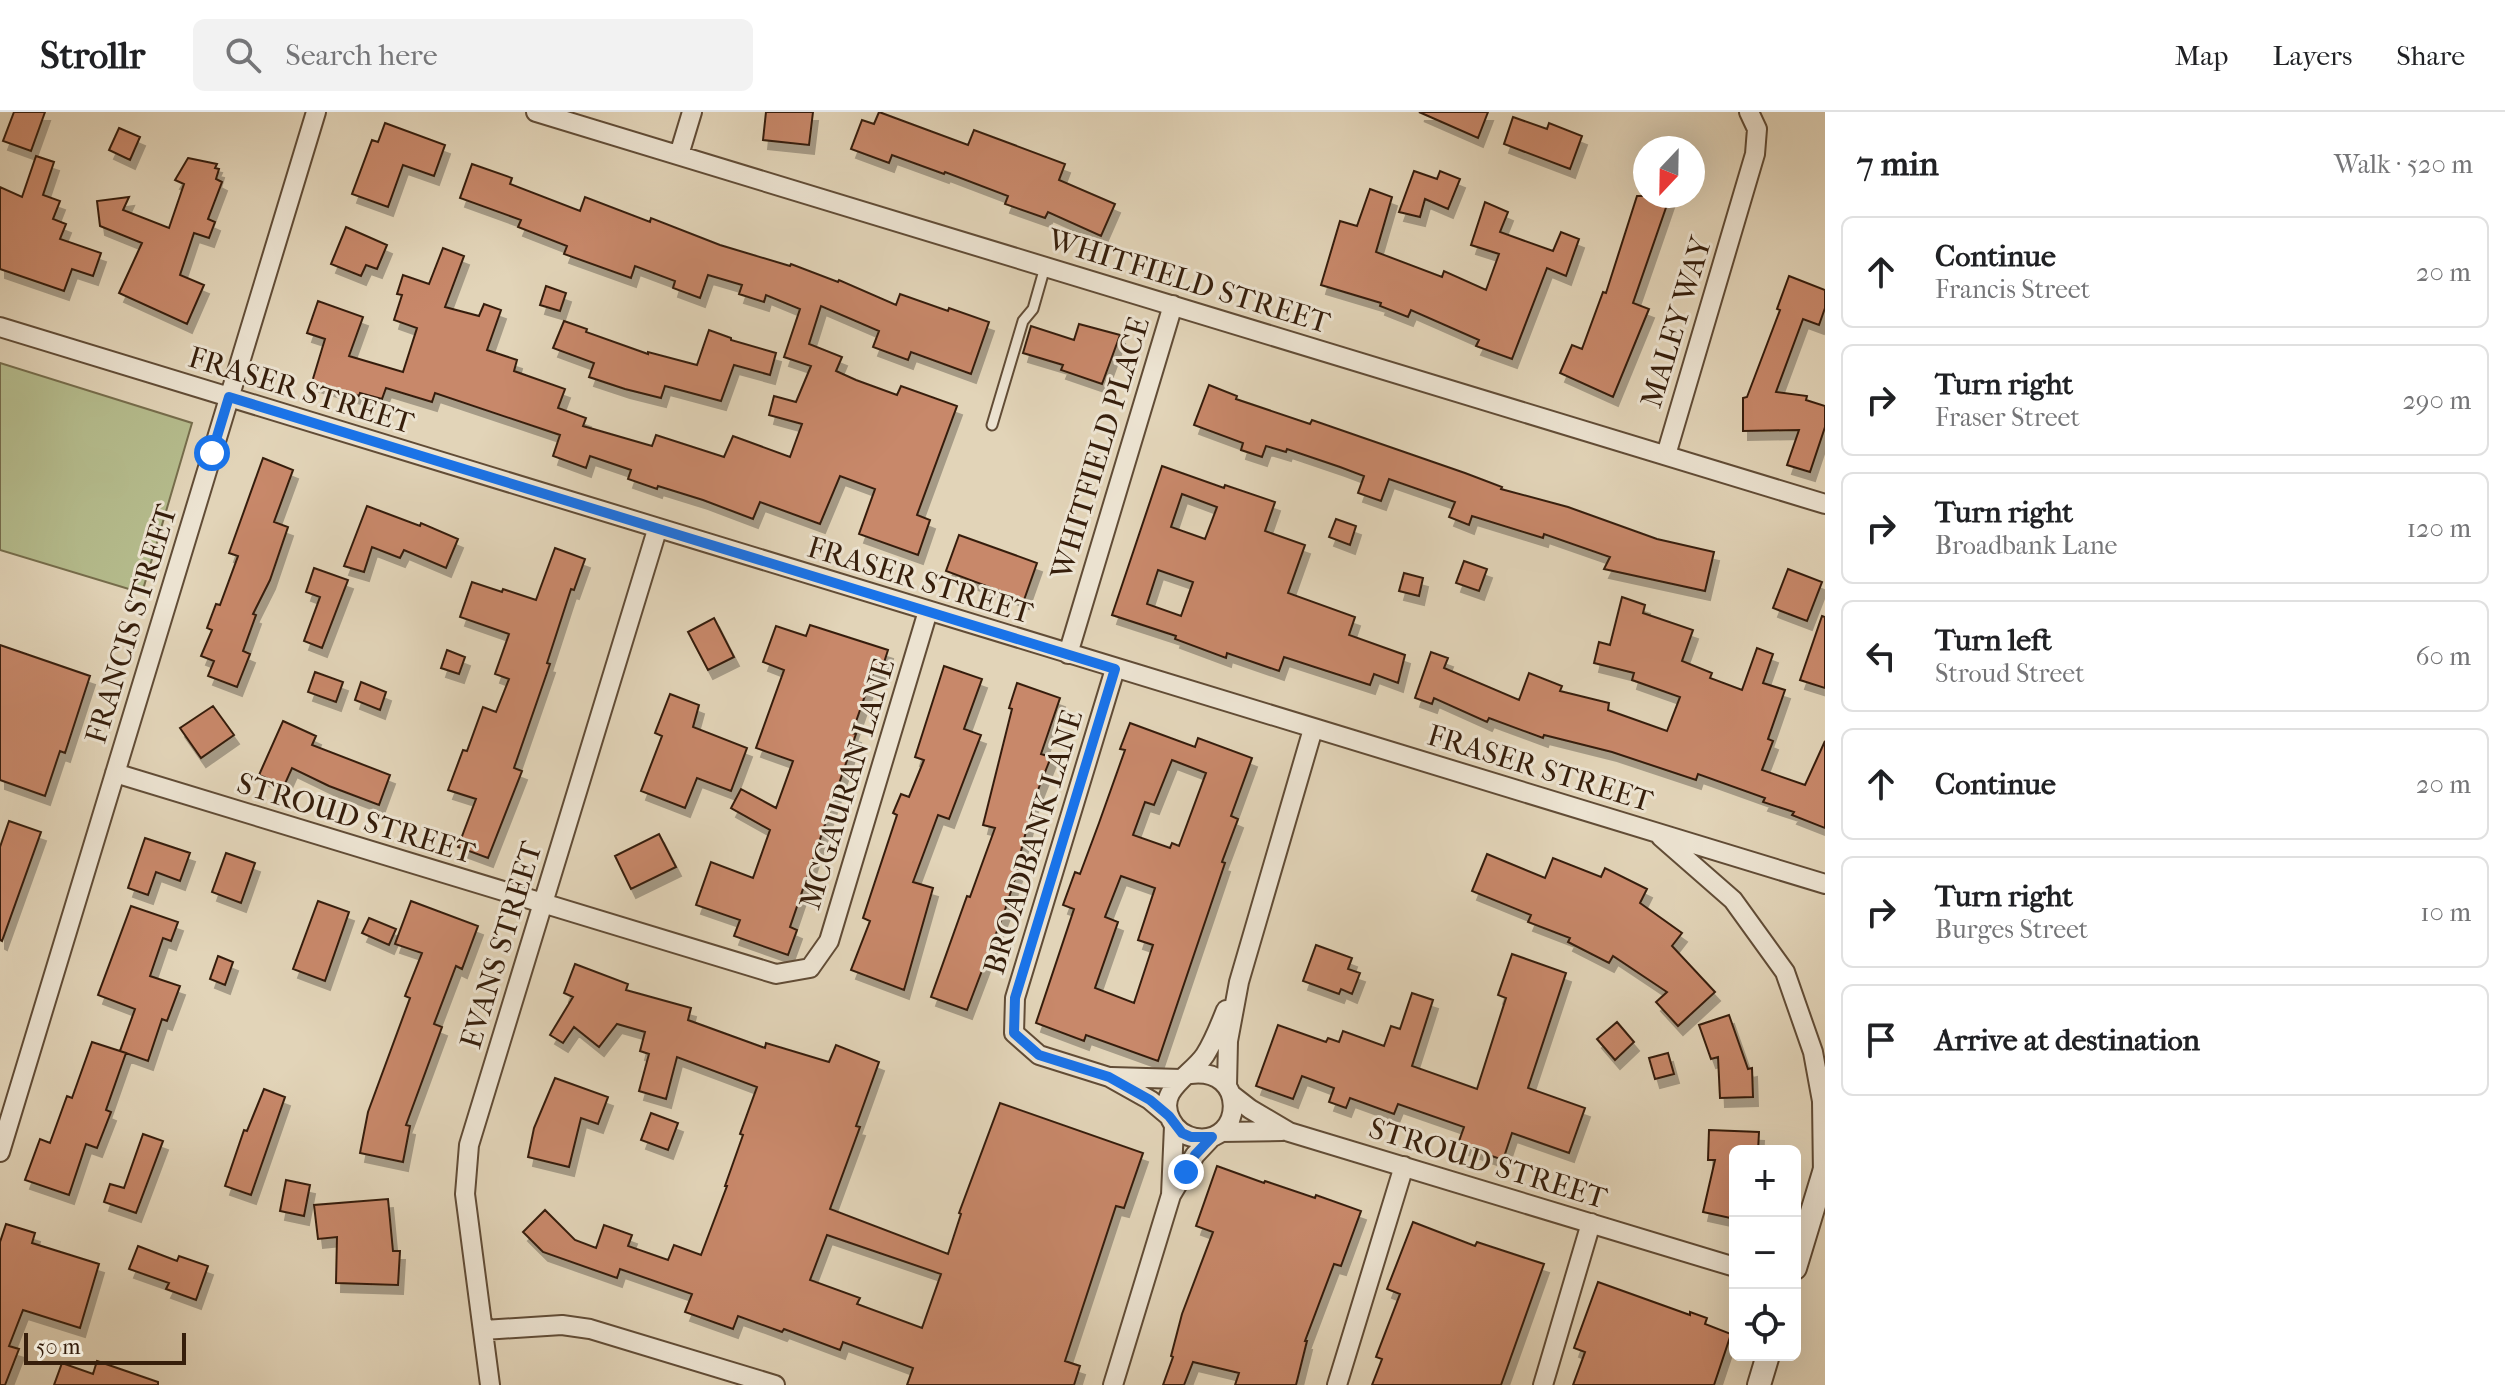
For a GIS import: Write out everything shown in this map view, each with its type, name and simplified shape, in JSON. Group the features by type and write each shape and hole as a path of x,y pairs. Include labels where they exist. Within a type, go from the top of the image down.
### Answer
{"street":[{"name":"FRANCIS STREET","path":"0,1152 316,112"},
{"name":"WHITFIELD STREET","path":"536,112 1825,504"},
{"path":"679,155 692,112"},
{"name":"MALEY WAY","path":"1666,455 1755,154 1757,129 1749,112"},
{"name":"WHITFIELD PLACE","path":"1068,654 1173,305"},
{"name":"FRASER STREET","path":"0,327 1825,884"},
{"name":"EVANS STREET","path":"490,1385 465,1194 469,1145 657,530"},
{"name":"MCGAURAN LANE","path":"810,968 829,941 928,611"},
{"name":"BROADBANK LANE","path":"1109,1077 1039,1055 1014,1033 1015,998 1115,669"},
{"path":"1113,1385 1171,1195 1195,1155 1233,1115 1228,1041 1239,982 1313,729"},
{"name":"STROUD STREET","path":"115,773 776,974 810,968"},
{"path":"1656,832 1733,900 1785,972 1813,1052 1822,1101 1824,1172 1801,1248"},
{"path":"1171,1195 1172,1121 1169,1096 1215,1036 1239,982"},
{"path":"1109,1077 1211,1075 1230,1090"},
{"path":"1109,1077 1150,1100 1191,1137 1244,1129 1289,1132"},
{"name":"STROUD STREET","path":"1230,1090 1250,1109 1289,1132 1729,1265"},
{"path":"1337,1385 1404,1166"},
{"path":"1543,1385 1591,1223"},
{"path":"484,1330 562,1325 590,1329 775,1385"},
{"path":"1759,1385 1766,1361"}],"lane":[{"path":"992,425 1023,321 1033,309 1045,267"}],"green space":[{"path":"0,363 192,423 142,593 0,550"}],"building":[{"path":"14,112 45,112 31,151 3,141"},
{"path":"766,112 813,112 809,145 763,140"},
{"path":"879,112 968,145 974,130 1065,164 1059,180 1115,204 1101,236 1048,212 1045,218 1005,204 1008,196 945,172 892,155 889,163 851,149 862,120 874,124"},
{"path":"1419,112 1488,112 1478,138"},
{"path":"1513,117 1547,129 1549,123 1582,136 1570,169 1504,144"},
{"path":"385,123 445,145 434,176 403,165 388,207 352,194 372,140 378,142"},
{"path":"119,128 140,137 130,160 109,150"},
{"path":"36,156 54,162 43,195 60,201 53,219 66,224 60,239 101,253 93,276 72,269 64,291 0,269 0,187 22,197"},
{"path":"188,158 217,164 216,179 222,182 208,219 215,222 209,238 194,233 180,275 204,285 187,324 119,293 142,243 100,226 97,201 129,197 123,210 169,228 184,184 175,180"},
{"path":"472,164 512,178 510,184 580,211 585,197 720,245 839,280 896,305 900,294 989,322 971,374 911,352 908,360 873,347 879,331 821,306 809,344 842,357 836,371 856,380 897,395 901,386 957,406 917,515 930,520 918,555 859,534 875,489 840,476 820,524 760,502 753,519 703,500 628,479 631,470 590,456 586,468 553,456 560,435 435,393 432,402 386,388 382,399 360,393 359,396 312,382 325,339 307,333 318,301 363,317 349,356 403,372 417,328 394,320 402,295 397,294 403,275 429,284 443,248 464,256 445,307 479,316 484,304 501,310 487,350 517,360 514,371 565,389 558,408 586,418 583,426 652,446 656,435 724,457 733,436 790,457 802,424 769,415 774,396 796,402 811,366 784,357 800,309 766,295 764,302 739,294 742,285 708,275 700,298 673,288 675,281 635,266 631,278 564,254 567,246 518,227 521,220 460,198"},
{"path":"1414,171 1437,179 1440,171 1460,179 1448,209 1425,199 1420,217 1399,212"},
{"path":"1370,189 1392,197 1376,252 1442,277 1444,271 1486,290 1499,254 1471,245 1485,202 1508,212 1500,232 1553,251 1561,232 1579,239 1566,276 1547,268 1512,359 1476,346 1479,340 1411,310 1408,317 1380,306 1381,303 1321,285 1340,221 1357,226"},
{"path":"1633,208 1666,208 1633,303 1649,309 1613,397 1560,373 1572,345 1582,349 1603,292 1606,293"},
{"path":"346,227 387,245 377,269 366,265 361,276 331,264"},
{"path":"1789,276 1825,290 1825,308 1819,325 1803,319 1776,392 1807,396 1806,400 1825,406 1825,427 1810,472 1787,465 1799,430 1743,431 1743,398 1747,397 1780,310 1777,309"},
{"path":"546,286 566,293 560,311 540,305"},
{"path":"564,321 648,354 697,365 709,330 776,353 770,375 734,365 721,401 665,386 661,398 589,377 594,363 553,348"},
{"path":"1079,324 1120,335 1102,384 1061,370 1063,365 1023,353 1031,326 1074,340"},
{"path":"1209,385 1237,396 1236,399 1310,424 1312,420 1465,473 1501,489 1568,507 1657,539 1714,552 1705,591 1604,569 1610,557 1544,534 1543,538 1472,516 1469,525 1449,517 1455,502 1389,479 1381,501 1358,493 1364,476 1340,467 1287,449 1286,452 1266,446 1262,457 1241,450 1243,443 1194,425"},
{"path":"263,458 293,470 274,522 288,527 270,580 253,614 256,615 243,651 250,654 237,687 208,676 214,661 201,656 212,630 207,628 216,604 220,605 238,556 229,553"},
{"path":"1162,466 1275,502 1265,531 1305,545 1288,593 1355,617 1349,635 1405,655 1398,683 1374,674 1370,685 1284,657 1279,671 1227,653 1226,658 1175,639 1176,636 1112,615","holes":["1182,494 1217,507 1205,539 1171,527","1158,570 1193,582 1181,616 1147,604"]},
{"path":"367,506 420,526 421,523 458,539 446,568 404,550 400,558 372,547 364,572 344,566"},
{"path":"1336,519 1356,526 1350,545 1329,537"},
{"path":"959,535 1037,563 1024,600 946,571"},
{"path":"555,548 585,559 574,590 571,589 547,663 550,664 514,768 522,771 488,858 458,847 476,799 448,790 483,707 496,712 509,679 495,674 509,634 460,617 472,582 536,600"},
{"path":"1464,561 1487,569 1479,591 1456,583"},
{"path":"314,568 348,580 322,648 304,641 320,597 306,592"},
{"path":"1788,569 1822,582 1807,621 1773,608"},
{"path":"1404,573 1423,578 1419,596 1399,591"},
{"path":"1622,597 1645,605 1643,613 1693,630 1682,661 1712,673 1710,678 1742,690 1757,648 1773,654 1763,683 1785,690 1768,739 1773,741 1762,770 1805,785 1825,741 1825,828 1792,815 1794,812 1763,802 1765,798 1698,774 1696,780 1612,752 1544,735 1543,738 1489,718 1487,722 1434,698 1432,704 1415,698 1431,652 1448,658 1444,668 1519,700 1529,673 1562,686 1560,691 1609,703 1608,710 1667,731 1680,697 1632,680 1634,673 1594,663 1599,642 1610,645"},
{"path":"1822,616 1825,617 1825,688 1800,680"},
{"path":"714,618 734,657 708,670 688,632"},
{"path":"810,625 888,650 881,672 874,670 852,733 856,734 790,927 797,930 788,955 734,936 740,920 696,905 711,862 753,878 770,830 731,808 741,789 776,808 793,761 756,748 784,670 763,662 776,626 806,636"},
{"path":"0,645 90,676 65,753 60,751 45,796 0,780"},
{"path":"447,650 465,657 459,674 441,668"},
{"path":"944,666 982,679 964,729 981,735 949,819 938,815 913,882 933,888 904,990 851,970 870,921 863,918 897,815 893,813 901,794 909,797 924,760 915,757"},
{"path":"315,672 343,682 336,702 308,692"},
{"path":"361,682 386,692 380,710 355,700"},
{"path":"1017,683 1060,698 1041,754 1051,757 1034,800 1021,860 1005,910 967,1010 931,997 995,828 983,825"},
{"path":"670,694 699,705 693,727 747,748 731,791 697,778 685,808 641,791 662,736 655,733"},
{"path":"213,706 234,735 201,758 180,728"},
{"path":"283,721 316,736 312,745 390,775 379,805 292,768 284,786 259,775"},
{"path":"1130,723 1195,747 1198,738 1252,758 1231,816 1238,819 1222,862 1225,863 1158,1061 1086,1035 1084,1041 1036,1023 1074,909 1063,905 1075,872 1080,874 1099,823 1125,750 1120,749","holes":["1172,760 1206,773 1179,846 1172,843 1170,848 1133,835 1145,802 1154,805","1121,876 1155,888 1138,940 1153,945 1134,1003 1095,988 1118,922 1105,917"]},
{"path":"9,821 41,832 2,941 0,847"},
{"path":"659,834 676,867 631,889 615,856"},
{"path":"145,838 190,853 180,881 156,872 148,895 128,888"},
{"path":"226,853 255,863 241,903 212,892"},
{"path":"1487,854 1545,878 1553,858 1601,877 1605,868 1647,889 1640,903 1682,933 1672,946 1715,992 1678,1026 1656,1002 1667,992 1613,956 1609,963 1568,942 1570,938 1528,922 1531,915 1472,891"},
{"path":"318,901 349,912 325,981 293,969"},
{"path":"411,901 478,926 462,969 456,966 434,1024 442,1027 406,1125 410,1126 403,1162 360,1153 368,1112 410,998 405,996 422,953 395,944"},
{"path":"131,906 178,922 171,941 163,938 150,976 180,986 167,1021 162,1019 148,1061 120,1051 135,1009 98,995"},
{"path":"369,918 396,929 389,945 362,933"},
{"path":"1316,945 1352,958 1348,969 1360,973 1352,994 1341,989 1339,994 1303,981"},
{"path":"1512,954 1566,973 1528,1088 1585,1108 1569,1153 1512,1133 1503,1160 1458,1144 1464,1127 1398,1104 1394,1114 1350,1098 1346,1108 1329,1102 1334,1088 1302,1076 1293,1099 1256,1086 1278,1025 1326,1042 1328,1038 1339,1042 1343,1031 1384,1046 1391,1026 1400,1029 1412,993 1433,1000 1412,1066 1477,1089 1506,998 1498,995"},
{"path":"218,956 233,962 225,985 210,979"},
{"path":"575,964 628,984 626,990 691,1008 688,1020 765,1048 766,1043 829,1062 836,1045 879,1062 856,1126 860,1127 830,1209 948,1254 959,1213 1000,1103 1143,1153 1124,1208 1116,1206 1065,1361 1080,1366 1074,1385 907,1385 913,1368 843,1342 840,1350 738,1316 733,1329 685,1312 692,1294 620,1269 617,1278 543,1252 523,1232 545,1210 575,1240 596,1248 604,1225 632,1235 628,1246 668,1260 674,1245 701,1255 727,1186 743,1135 740,1134 757,1087 677,1057 666,1099 639,1091 649,1054 640,1051 645,1032 617,1024 599,1047 574,1027 563,1043 550,1035 573,997 564,993","holes":["827,1235 941,1274 922,1328 857,1304 860,1298 810,1280"]},
{"path":"1729,1015 1748,1069 1752,1068 1753,1097 1720,1098 1718,1057 1711,1059 1699,1025"},
{"path":"1617,1022 1634,1042 1615,1060 1597,1039"},
{"path":"92,1042 126,1053 106,1110 111,1112 97,1148 86,1144 69,1195 25,1180 40,1139 50,1143 67,1096 72,1098"},
{"path":"1668,1053 1674,1074 1655,1079 1649,1058"},
{"path":"555,1078 608,1097 598,1124 581,1118 569,1167 528,1157 534,1128"},
{"path":"264,1089 285,1097 251,1195 225,1186 244,1130 247,1131"},
{"path":"651,1113 678,1123 668,1150 641,1140"},
{"path":"1709,1130 1759,1132 1758,1145 1729,1145 1729,1218 1703,1212 1715,1160 1708,1160"},
{"path":"143,1134 163,1141 136,1213 104,1202 110,1184 124,1188"},
{"path":"1217,1166 1361,1211 1341,1266 1334,1264 1305,1341 1296,1385 1235,1385 1239,1373 1193,1362 1184,1385 1163,1385 1173,1357 1182,1314 1213,1232 1196,1226"},
{"path":"286,1180 310,1185 304,1216 280,1211"},
{"path":"388,1199 393,1251 400,1251 398,1285 336,1283 337,1237 318,1239 314,1205"},
{"path":"1413,1222 1475,1246 1477,1242 1544,1264 1501,1385 1372,1385 1382,1359 1376,1357 1400,1294 1387,1289"},
{"path":"6,1224 35,1233 32,1243 99,1264 80,1328 23,1310 9,1346 19,1349 5,1385 0,1385 0,1242"},
{"path":"138,1246 177,1261 179,1256 208,1266 196,1300 166,1289 169,1283 129,1269"},
{"path":"1598,1282 1690,1315 1690,1312 1707,1318 1705,1324 1729,1333 1714,1385 1573,1385 1585,1352 1574,1348"},
{"path":"97,1361 158,1382 158,1385 54,1385 62,1363 93,1374"}],"route":[{"path":"212,453 229,397 1115,669 1015,998 1014,1033 1039,1055 1109,1077 1150,1100 1169,1116 1182,1133 1202,1139 1212,1137 1195,1155 1186,1172"}]}
